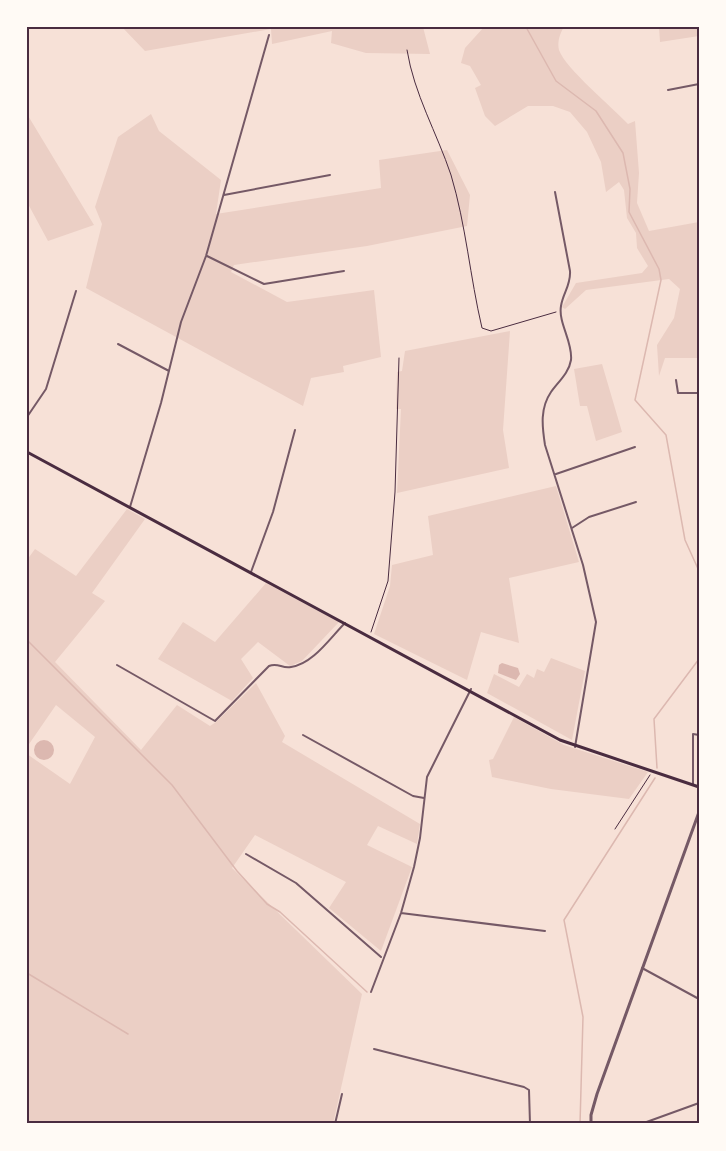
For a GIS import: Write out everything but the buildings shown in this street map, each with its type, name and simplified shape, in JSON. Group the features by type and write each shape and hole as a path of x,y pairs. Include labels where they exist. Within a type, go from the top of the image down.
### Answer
{"main road":[{"path":"27,452 575,747 699,788"}],"street":[{"path":"130,507 181,322 206,256 269,35"},
{"path":"668,90 699,84"},
{"path":"224,195 330,175"},
{"path":"555,192 570,271 570,281 561,310 571,360 563,377 547,399 543,420 545,445 572,528 596,622 575,747"},
{"path":"206,256 264,284 344,271"},
{"path":"27,417 46,388 76,291"},
{"path":"118,344 169,371"},
{"path":"676,380 678,393 699,393"},
{"path":"251,572 273,512 295,430"},
{"path":"556,474 635,447"},
{"path":"572,528 589,517 636,502"},
{"path":"117,665 215,721 269,666 277,664 289,668 305,664 345,623"},
{"path":"371,992 400,913 420,838 427,777 471,689"},
{"path":"693,785 693,734 699,735"},
{"path":"303,735 413,796 424,798"},
{"path":"591,1124 592,1107 699,812"},
{"path":"246,854 296,883 382,958"},
{"path":"400,913 545,932"},
{"path":"642,968 699,999"},
{"path":"374,1049 529,1090 530,1124"},
{"path":"335,1124 342,1094"},
{"path":"641,1124 699,1103"}],"path":[{"path":"406,50 410,72 450,174 485,330 491,332 561,310"},
{"path":"370,636 388,581 395,492 399,358"},
{"path":"615,829 652,771"}],"shaded area":[{"path":"122,27 423,27 430,54 366,53 331,43 332,31 272,44 271,29 145,51"},
{"path":"484,27 564,27 558,44 563,58 628,124 635,121 639,173 637,203 649,231 699,222 699,358 665,358 659,376 657,345 674,318 680,289 669,279 586,290 565,309 562,307 576,283 642,273 648,266 637,248 636,233 627,218 624,190 619,182 606,192 601,162 587,132 570,112 553,106 528,106 495,126 485,116 475,88 481,85 470,66 461,63 465,48"},
{"path":"659,27 699,27 699,36 660,42"},
{"path":"27,114 94,225 48,241 27,202"},
{"path":"151,114 159,131 221,180 216,214 381,188 379,160 447,150 470,195 467,226 367,246 234,265 231,272 287,302 374,290 381,357 343,366 344,372 311,378 303,406 86,288 102,224 95,207 118,137"},
{"path":"510,331 503,430 509,468 397,493 401,409 396,409 397,372 402,371 405,351"},
{"path":"602,364 622,432 596,441 587,406 580,406 574,369"},
{"path":"556,486 579,562 509,578 519,643 481,632 467,680 374,634 390,586 392,565 433,555 428,516"},
{"path":"127,509 145,519 92,593 105,601 55,662 141,750 177,705 210,726 256,683 285,736 282,742 420,824 417,844 378,826 367,845 412,867 381,951 329,908 346,882 255,835 232,868 362,994 333,1124 27,1124 27,754 70,784 95,737 56,705 27,747 27,560 35,549 76,576"},
{"path":"266,583 339,622 302,661 290,666 258,642 241,659 253,678 232,701 158,659 183,622 215,642"},
{"path":"551,658 585,671 572,740 487,693 494,674 519,687 527,674 534,678 537,669 544,672"},
{"path":"502,663 518,668 520,674 516,680 498,673 499,665"},
{"path":"514,717 564,745 648,772 629,799 551,789 492,777 489,760 493,759"},
{"path":"40,740 48,740 54,746 54,754 48,760 40,760 34,754 34,746"}],"waterway":[{"path":"526,27 556,81 596,111 623,153 630,189 629,212 659,269 661,280 635,400 666,435 685,540 699,571"},
{"path":"27,640 172,785 237,871 267,904 280,912 367,992"},
{"path":"657,768 654,719 699,659"},
{"path":"580,1124 583,1017 564,920 655,778"},
{"path":"27,973 128,1034"}]}
